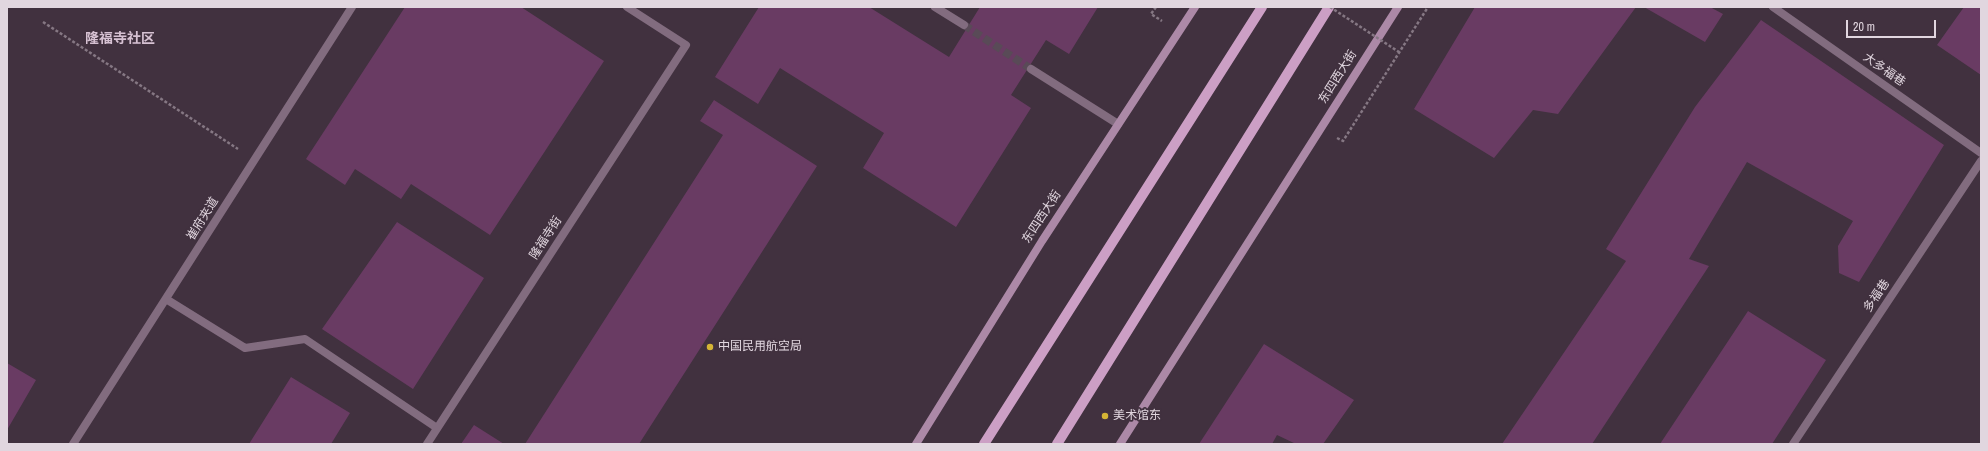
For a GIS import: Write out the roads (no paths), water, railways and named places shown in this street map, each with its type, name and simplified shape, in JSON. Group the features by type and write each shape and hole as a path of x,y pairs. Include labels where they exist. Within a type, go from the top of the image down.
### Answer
{"main road":[{"path":"984,444 1262,7"},
{"path":"1057,444 1329,7"}],"street":[{"name":"崔府夹道","path":"73,444 352,7"},
{"name":"隆福寺街","path":"427,444 686,45 627,7"},
{"path":"935,7 964,26"},
{"name":"东四西大街","path":"916,444 1042,241 1195,7"},
{"name":"东四西大街","path":"1120,444 1398,7"},
{"name":"大多福巷","path":"1773,7 1981,153"},
{"path":"1032,69 1118,124"},
{"name":"多福巷","path":"1793,444 1981,161"},
{"path":"166,300 245,348 305,339 437,428"}],"tunnel":[{"path":"964,25 1031,69"}],"place":[{"name":"中国民用航空局","path":"710,347"},
{"name":"美术馆东","path":"1105,416"}],"district":[{"name":"隆福寺社区","path":"120,39"}]}
